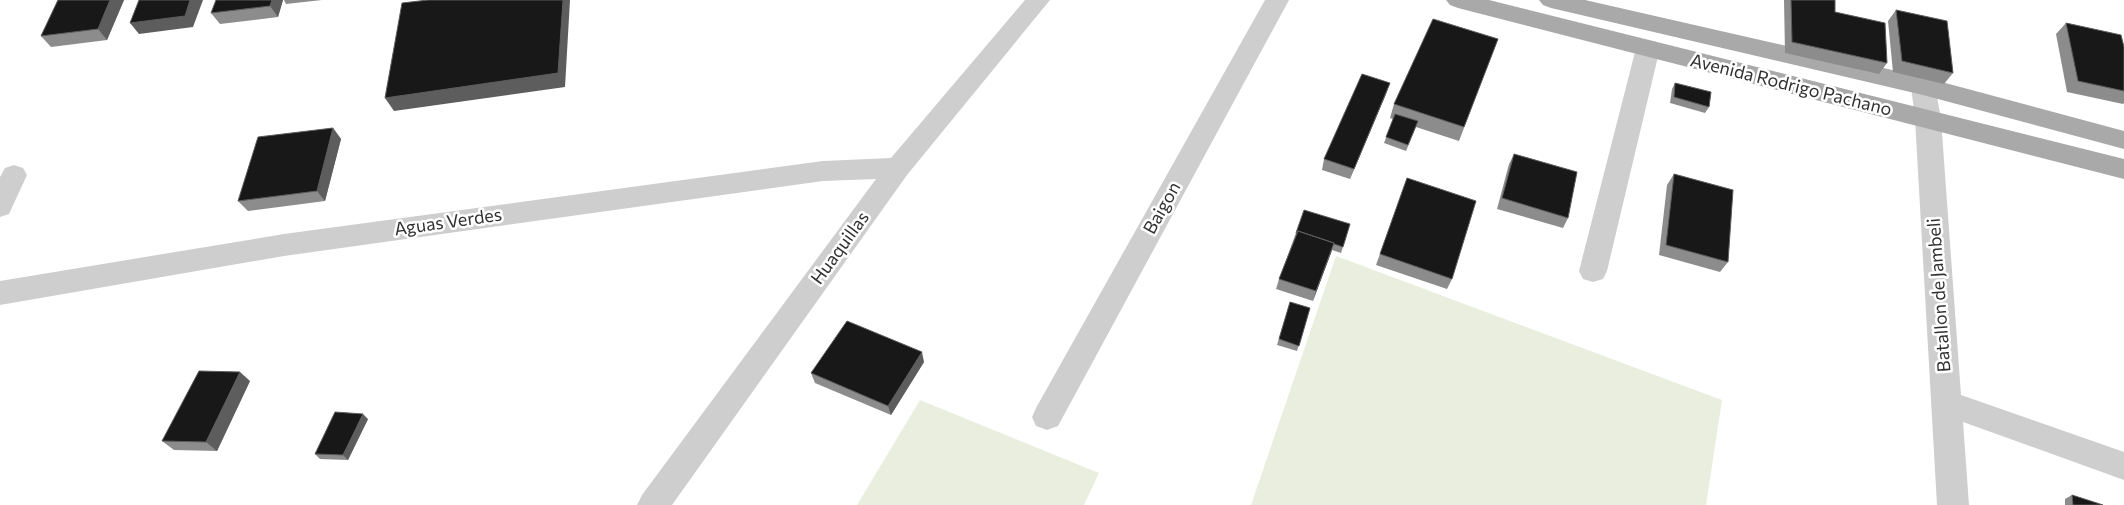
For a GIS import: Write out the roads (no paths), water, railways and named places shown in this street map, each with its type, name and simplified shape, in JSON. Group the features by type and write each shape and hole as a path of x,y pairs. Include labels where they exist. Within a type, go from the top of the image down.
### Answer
{"main road":[{"name":"Avenida Rodrigo Pachano","path":"1458,0 2124,169"},
{"name":"Avenida Rodrigo Pachano","path":"1551,0 1923,86 2124,140"}],"street":[{"name":"Huaquillas","path":"653,505 898,168 1038,0"},
{"name":"Baigon","path":"1046,417 1277,0"},
{"path":"1593,271 1648,48"},
{"name":"Batallon de Jambeli","path":"1923,86 1928,120 1953,505"},
{"name":"Aguas Verdes","path":"0,293 294,243 824,171 898,168"},
{"path":"0,207 14,175"},
{"path":"1946,403 2124,466"}]}
